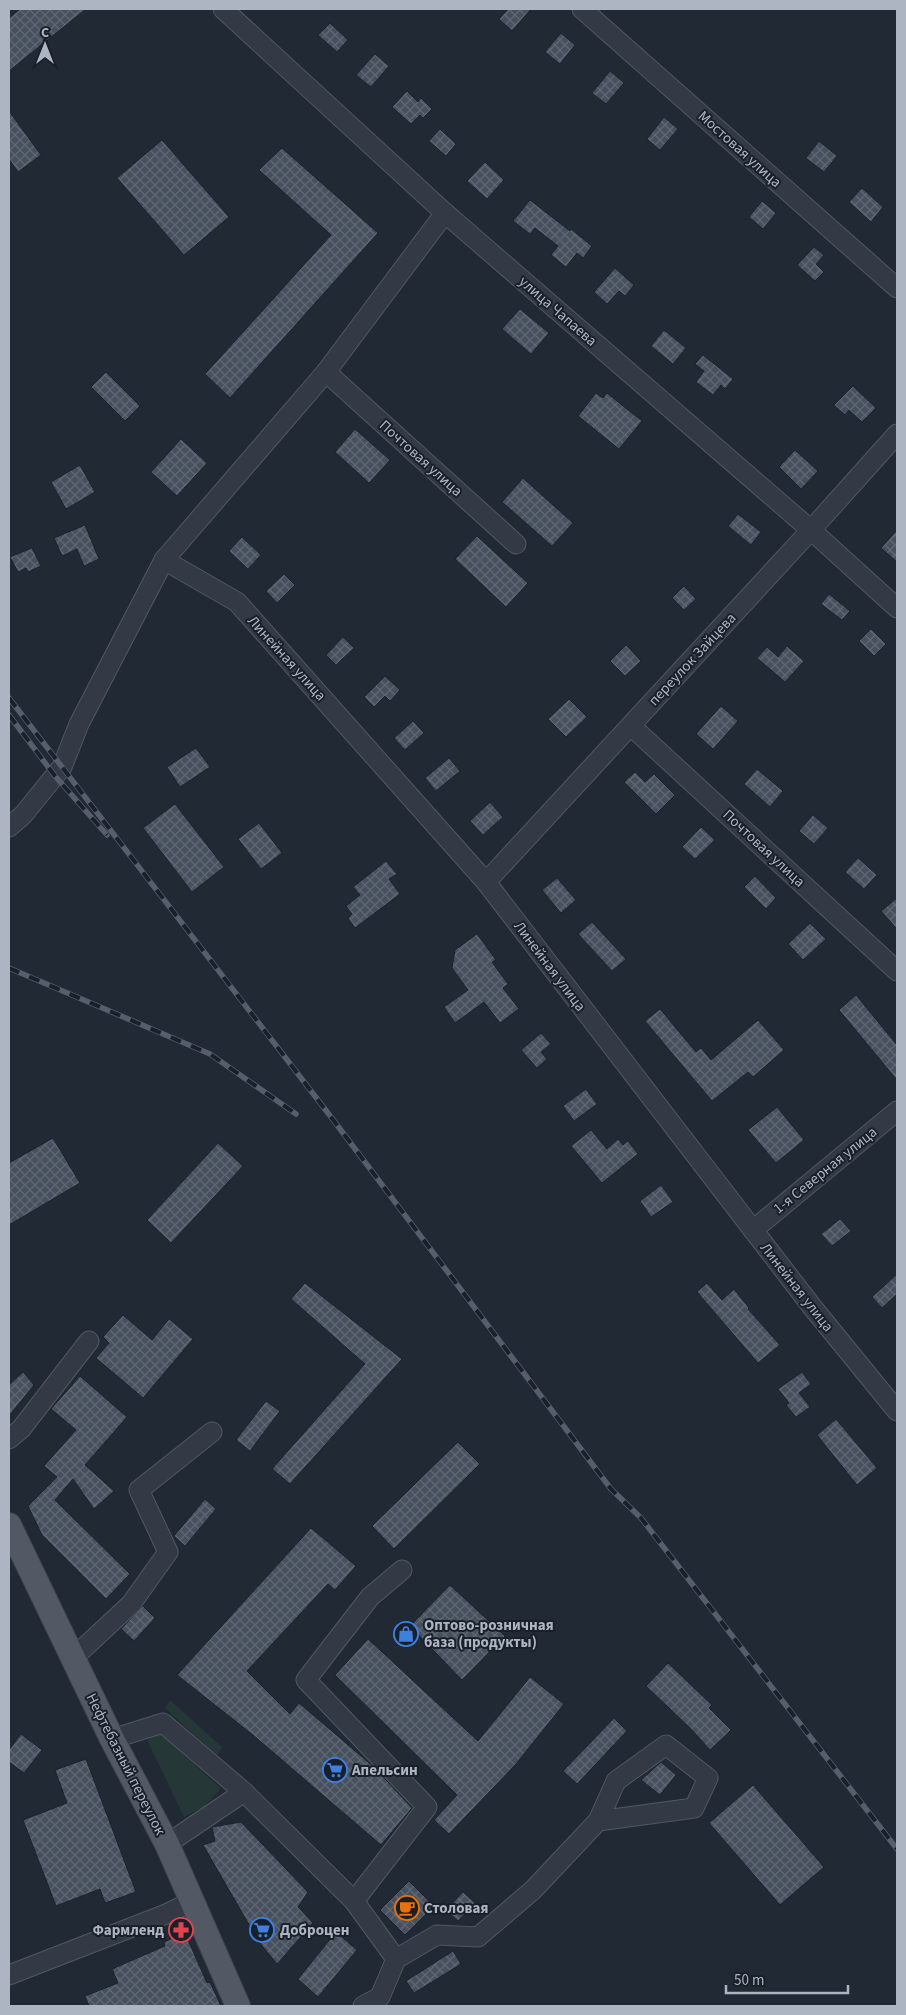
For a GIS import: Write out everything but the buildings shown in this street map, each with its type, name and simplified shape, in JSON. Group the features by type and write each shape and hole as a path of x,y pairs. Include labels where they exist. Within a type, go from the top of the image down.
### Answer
{"main road":[{"name":"Нефтебазный переулок","path":"9,1525 112,1739 167,1844 238,2006"}],"street":[{"name":"улица Чапаева","path":"223,9 445,213 811,530 897,608"},
{"name":"Мостовая улица","path":"582,9 897,288"},
{"path":"9,827 23,815 62,766 79,724 164,560 326,372 445,213"},
{"name":"Почтовая улица","path":"326,372 516,544"},
{"name":"переулок Зайцева","path":"486,882 811,530 897,434"},
{"name":"Линейная улица","path":"164,560 237,602 486,882 813,1308 897,1411"},
{"name":"Почтовая улица","path":"631,726 897,970"},
{"name":"1-я Северная улица","path":"753,1230 897,1111"},
{"path":"9,1439 21,1429 89,1341"},
{"path":"73,1658 131,1604 168,1552 139,1490 212,1432"},
{"path":"354,1901 416,1824 427,1807 306,1680 370,1597 402,1570"},
{"path":"112,1739 163,1723 244,1792 354,1901 396,1959"},
{"path":"363,2006 380,1997 396,1959 437,1935 478,1937 534,1890 598,1821 616,1781 666,1745 708,1778 694,1808 598,1821"},
{"path":"167,1844 244,1792"},
{"path":"9,1975 166,1914 191,1902"}],"shaded area":[{"path":"170,1700 222,1747 217,1756 165,1708"},
{"path":"160,1733 221,1789 203,1807 184,1817 147,1740"}],"railway":[{"path":"9,698 331,1117 611,1489 641,1518 897,1849"},
{"path":"9,715 55,776 107,835"},
{"path":"9,968 210,1054 296,1114"}],"place":[{"name":"Оптово-розничная база (продукты)","path":"406,1634"},
{"name":"Апельсин","path":"335,1770"},
{"name":"Столовая","path":"407,1908"},
{"name":"Фармленд","path":"181,1930"},
{"name":"Доброцен","path":"262,1930"}]}
